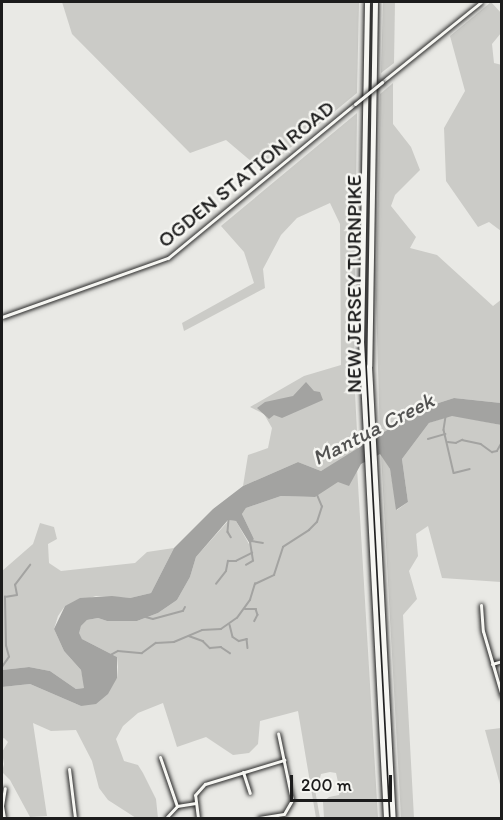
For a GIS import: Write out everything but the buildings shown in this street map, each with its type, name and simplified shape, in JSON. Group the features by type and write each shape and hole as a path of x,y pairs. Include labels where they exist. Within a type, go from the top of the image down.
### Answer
{"highway":[{"name":"NEW JERSEY TURNPIKE","path":"367,2 361,305 365,437 386,819"},
{"name":"NEW JERSEY TURNPIKE","path":"375,2 368,292 372,435 393,819"}],"street":[{"name":"OGDEN STATION ROAD","path":"2,317 164,260 481,2"},
{"path":"481,605 483,631 501,696"},
{"path":"492,664 501,661"},
{"path":"259,819 279,816 291,807 292,800 278,733"},
{"path":"160,757 177,806"},
{"path":"198,819 195,795 205,784 284,760"},
{"path":"69,769 75,819"},
{"path":"243,772 250,793"},
{"path":"4,819 2,806 5,788"},
{"path":"166,819 177,806 196,803"}],"shaded area":[{"path":"62,2 359,2 357,93 268,166 252,162 226,140 190,153 72,34"},
{"path":"383,2 395,2 394,63 381,73"},
{"path":"491,2 502,14 501,33 492,44 494,63 502,65 501,231 489,222 478,227 446,181 444,128 465,91 450,36"},
{"path":"393,83 393,124 411,147 420,170 395,195 391,206 416,237 410,248 437,255 493,306 502,299 501,403 454,398 423,408 380,437 376,300 380,94"},
{"path":"357,113 354,374 358,451 321,471 298,462 243,486 248,455 268,448 272,428 264,414 250,407 304,376 341,365 340,224 330,203 297,218 281,235 263,269 265,288 184,331 182,323 254,283 244,252 221,226"},
{"path":"306,382 314,391 320,392 323,400 282,418 274,415 269,419 257,408 265,402 293,396"},
{"path":"454,398 501,403 501,425 452,416 429,423 402,459 408,502 396,510 390,469 380,454 361,464 349,486 338,482 315,497 281,496 246,508 242,514 254,539 250,544 236,521 228,520 196,557 190,577 177,600 158,613 137,621 107,621 98,618 87,620 81,626 79,633 82,639 117,657 117,678 108,694 96,704 81,706 30,684 2,687 2,670 29,667 50,671 76,689 84,688 81,670 64,651 54,629 65,606 80,598 112,596 130,598 151,593 174,548 213,509 243,486 298,462 321,471 423,408"},
{"path":"452,415 501,425 501,582 442,578 428,526 416,534 418,556 409,571 417,599 403,615 414,818 401,818 381,454 390,469 397,510 408,502 402,459 429,423"},
{"path":"357,467 378,818 324,818 323,802 329,797 339,795 340,791 336,773 330,772 321,774 319,782 314,784 320,818 316,818 298,711 260,721 258,744 249,753 233,755 206,737 177,747 163,703 138,713 123,726 116,739 124,761 138,765 143,773 156,799 158,818 136,818 108,800 99,788 92,761 76,730 51,731 33,723 47,816 30,817 10,780 2,772 4,764 2,752 8,742 2,739 2,687 30,684 81,706 117,678 118,667 117,657 82,639 78,633 87,620 98,618 107,621 137,621 158,613 177,600 190,577 196,557 229,520 236,521 249,544 254,539 242,514 246,508 281,496 314,497"},
{"path":"40,523 54,527 57,539 48,544 49,563 61,571 135,563 147,552 174,548 151,593 130,598 96,596 65,606 58,616 54,629 64,651 81,670 85,688 76,689 50,671 29,667 2,670 2,571 33,544"},
{"path":"502,728 501,788 485,730"}],"waterway":[{"name":"Mantua Creek","path":"446,417 444,430 454,473 470,469"},
{"path":"428,439 445,434"},
{"path":"448,442 456,443 462,440 481,444 492,452 497,451 502,442"},
{"path":"109,656 118,651 142,653 156,643 174,642 202,630 221,629 237,618 250,600 255,584 274,575 283,547 317,522 322,507 317,495"},
{"path":"229,520 228,532 231,537"},
{"path":"252,541 263,543"},
{"path":"246,565 253,561 250,542"},
{"path":"216,584 226,571 228,561 236,561 252,553"},
{"path":"2,667 9,657 6,646 5,597 17,595 15,585 30,565"},
{"path":"146,617 153,619 183,611 185,607"},
{"path":"245,609 256,609 258,615 255,621"},
{"path":"230,625 233,637 239,641 247,639 248,648"},
{"path":"189,636 203,641 210,648 221,647 230,653"}]}
